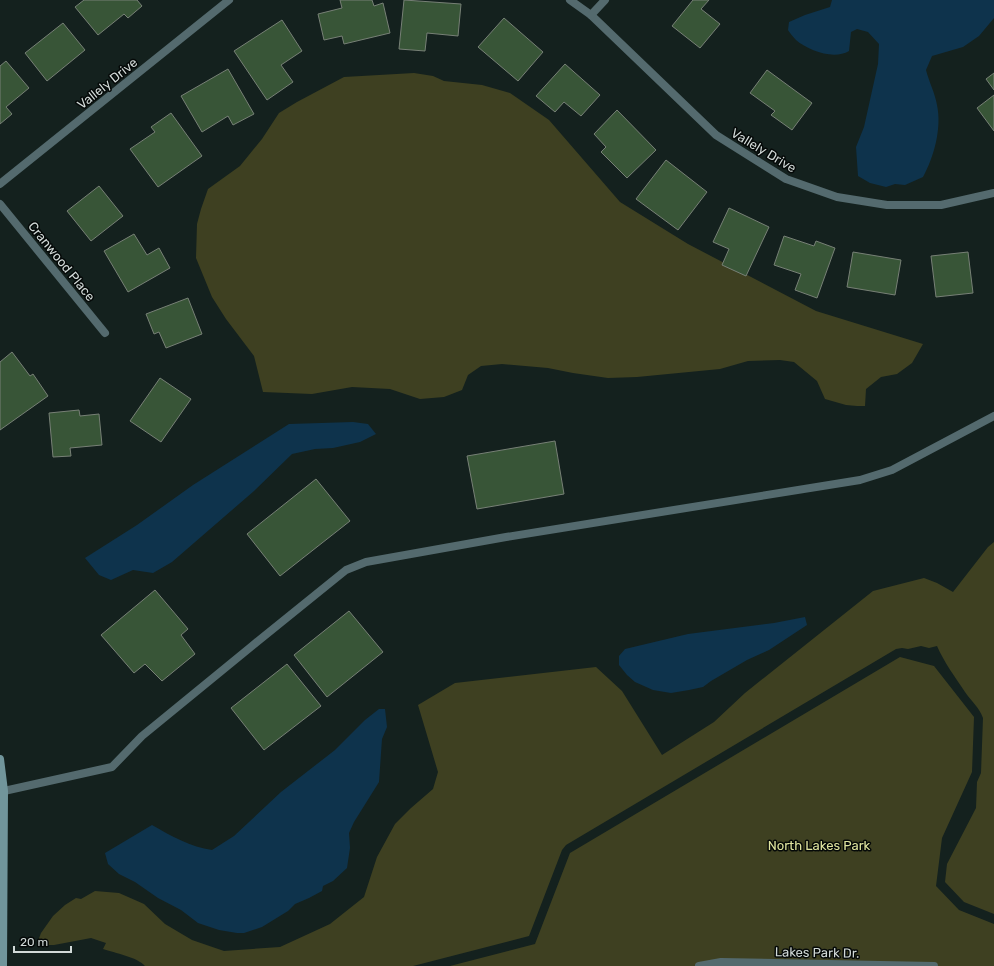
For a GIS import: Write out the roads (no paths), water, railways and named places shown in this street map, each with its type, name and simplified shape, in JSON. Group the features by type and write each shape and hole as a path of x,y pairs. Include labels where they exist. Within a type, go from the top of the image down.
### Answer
{"street":[{"name":"Vallely Drive","path":"0,184 229,0"},
{"name":"Vallely Drive","path":"570,0 591,14 716,135 786,179 837,197 887,206 941,205 994,194"},
{"path":"591,14 605,0"},
{"name":"Cranwood Place","path":"0,204 104,333"},
{"path":"2,791 112,767 142,736 288,616 346,570 366,562 506,537 860,480 892,470 994,416"},
{"path":"0,759 2,791 3,966"},
{"name":"Lakes Park Dr.","path":"699,966 721,962 934,966"}],"water":[{"path":"832,0 994,0 994,18 979,36 963,47 932,56 926,70 936,101 938,133 931,161 923,177 905,185 895,184 886,187 870,183 858,176 856,147 864,127 878,64 879,44 868,32 857,29 851,32 849,51 836,55 822,53 801,44 788,30 789,22 830,7"},
{"path":"353,422 368,424 376,434 360,442 333,448 315,449 292,454 254,491 172,562 153,573 133,570 111,580 99,575 85,558 137,525 193,485 289,424"},
{"path":"805,617 807,625 769,650 747,660 703,687 671,693 653,690 635,682 619,665 619,656 625,649 688,634 774,623"},
{"path":"379,709 385,709 387,727 382,739 379,782 354,822 349,833 350,848 347,868 333,881 323,886 322,891 295,904 288,911 262,927 244,933 237,933 219,930 198,923 181,910 119,874 108,864 105,853 152,825 189,844 212,850 234,836 281,792 335,750 365,720"}],"park label":[{"name":"North Lakes Park","path":"819,845"}]}
